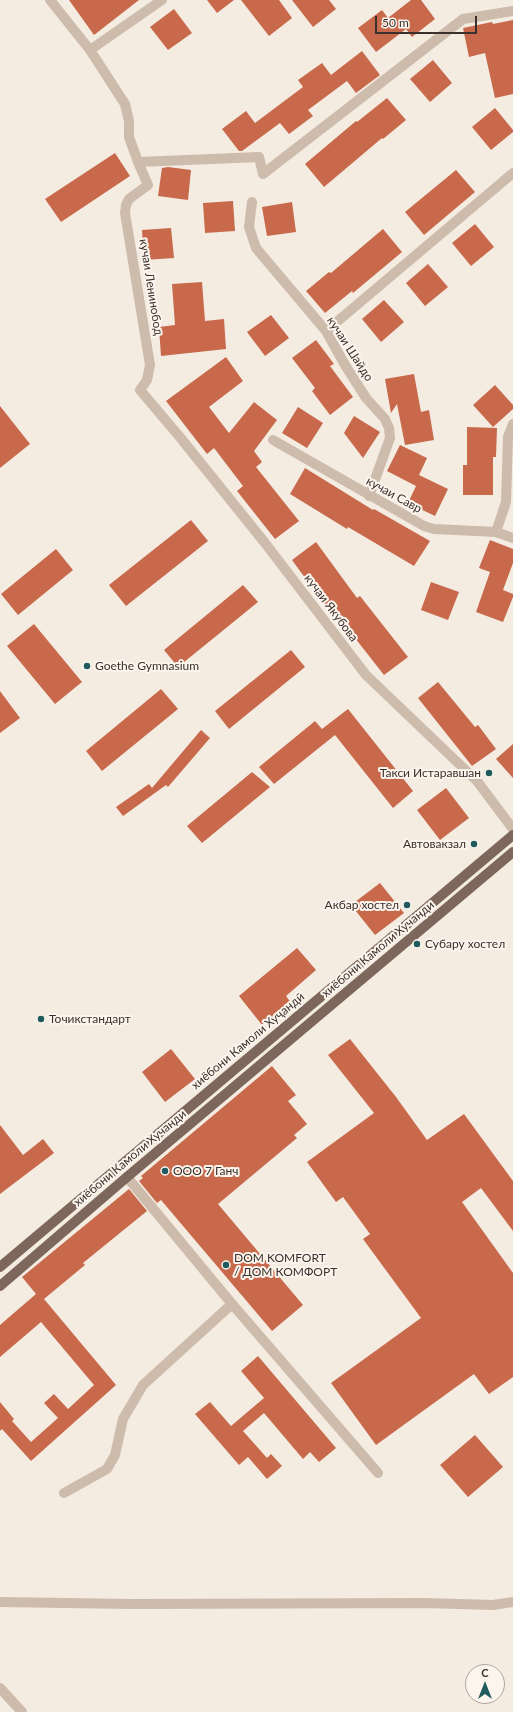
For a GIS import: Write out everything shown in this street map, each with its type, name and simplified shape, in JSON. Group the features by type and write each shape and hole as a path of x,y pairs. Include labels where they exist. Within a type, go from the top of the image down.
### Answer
{"main road":[{"name":"хиёбони Камоли Хуҷандӣ","path":"0,1267 513,835"},
{"name":"хиёбони Камоли Хучанди","path":"2,1284 513,852"}],"street":[{"path":"50,0 90,50 126,108 130,121 129,137 138,162 259,157 263,174 463,20 513,11"},
{"path":"90,50 162,0"},
{"name":"кучаи Ленинобод","path":"138,162 148,185 130,199 126,205 126,213 150,365 147,380 140,390"},
{"path":"326,331 513,173"},
{"name":"кучаи Шайдо","path":"252,202 249,227 256,248 326,331 344,365 366,398 385,419 389,428 390,438 368,496"},
{"name":"кучаи Якубова","path":"140,390 265,543 366,675 477,781 513,830"},
{"path":"496,532 505,506 510,478 508,437 513,424"},
{"name":"кучаи Савр","path":"273,440 368,496 424,526 434,529 496,532 513,538"},
{"path":"127,1177 232,1304 378,1473"},
{"path":"64,1493 107,1469 115,1455 123,1419 143,1385 232,1304"},
{"path":"0,1602 132,1604 425,1603 493,1605 513,1602"},
{"path":"0,1688 22,1712"}],"building":[{"path":"69,0 139,0 94,35"},
{"path":"207,0 234,0 217,13"},
{"path":"241,0 279,0 292,18 269,36"},
{"path":"292,0 329,0 336,9 313,27"},
{"path":"411,0 421,0 435,19 412,37 406,29 376,52 358,28 382,10 388,18"},
{"path":"174,9 192,33 168,50 150,27"},
{"path":"513,20 513,94 495,98 485,53 469,57 463,28 492,22 493,24"},
{"path":"362,51 380,75 356,93 347,81 308,110 313,116 289,134 280,123 242,151 239,151 222,129 246,111 255,123 303,87 298,80 322,63 331,75"},
{"path":"433,60 452,83 430,102 410,79"},
{"path":"387,98 406,120 383,139 382,138 324,187 305,164 356,121 357,122"},
{"path":"495,108 513,132 491,150 472,127"},
{"path":"115,153 130,176 61,222 45,199"},
{"path":"168,167 191,170 188,200 158,196 162,168"},
{"path":"456,170 475,192 424,235 405,212"},
{"path":"233,201 235,231 205,233 203,203"},
{"path":"292,202 296,232 267,236 262,207"},
{"path":"475,224 494,247 471,266 452,243"},
{"path":"171,228 174,258 144,260 142,230"},
{"path":"383,229 402,252 353,293 352,291 325,313 306,291 329,272 331,273"},
{"path":"428,264 448,287 425,306 406,283"},
{"path":"202,282 205,321 224,319 226,349 161,356 159,327 175,325 172,284"},
{"path":"384,300 404,322 381,342 362,319"},
{"path":"271,315 289,338 265,356 247,332"},
{"path":"316,340 334,364 330,366 353,397 330,415 312,391 315,388 292,358"},
{"path":"226,357 243,381 209,407 229,433 254,402 277,420 254,451 262,462 256,467 299,521 275,539 237,491 243,486 214,448 207,454 166,401"},
{"path":"414,374 421,412 429,410 434,440 405,445 397,404 391,413 385,379"},
{"path":"495,385 513,405 513,409 493,427 473,405"},
{"path":"0,406 30,444 0,468"},
{"path":"298,407 323,423 307,448 282,433"},
{"path":"354,416 380,432 363,458 344,433"},
{"path":"467,427 497,428 496,457 493,457 493,495 463,495 463,465 467,465"},
{"path":"400,445 427,458 419,475 448,489 435,516 408,503 416,486 387,471"},
{"path":"305,468 373,510 374,509 430,541 414,566 348,527 347,529 290,494"},
{"path":"191,520 208,541 126,606 109,585"},
{"path":"490,540 513,549 513,563 503,590 513,594 513,597 503,622 476,612 490,572 479,568"},
{"path":"316,542 357,598 360,596 408,657 384,675 333,610 330,612 292,560"},
{"path":"56,549 73,570 18,615 1,594"},
{"path":"431,582 459,592 448,620 421,610"},
{"path":"243,585 258,602 178,667 164,650"},
{"path":"34,624 82,682 55,704 7,646"},
{"path":"291,650 305,667 229,729 215,711"},
{"path":"438,682 475,727 478,725 496,749 472,766 418,698"},
{"path":"161,689 178,709 102,771 86,751"},
{"path":"0,691 20,718 0,733"},
{"path":"348,709 413,791 393,808 335,735 274,784 259,767 315,721 322,729"},
{"path":"201,730 210,738 168,787 166,785 123,816 116,807 149,784 152,788"},
{"path":"513,744 513,778 496,759"},
{"path":"252,772 270,787 202,843 187,826"},
{"path":"446,788 469,818 440,840 417,810"},
{"path":"380,883 404,913 375,935 351,905"},
{"path":"297,948 316,970 286,996 291,1003 262,1025 239,996"},
{"path":"350,1039 396,1097 427,1140 464,1114 513,1181 513,1231 481,1188 462,1202 513,1273 513,1377 489,1394 474,1374 376,1445 331,1383 421,1318 363,1239 370,1234 343,1197 336,1202 307,1162 374,1113 328,1055"},
{"path":"171,1049 195,1079 165,1102 142,1072"},
{"path":"272,1066 296,1095 288,1101 307,1124 294,1135 297,1138 218,1204 303,1305 272,1331 161,1200 157,1203 139,1181 143,1178 141,1176"},
{"path":"0,1125 23,1155 43,1139 54,1153 0,1194"},
{"path":"129,1189 147,1211 83,1263 85,1265 44,1299 116,1385 31,1461 2,1429 0,1431 0,1402 14,1419 12,1421 31,1442 58,1418 44,1403 54,1394 68,1409 94,1385 41,1322 0,1357 0,1325 36,1294 22,1277"},
{"path":"258,1356 336,1448 319,1462 310,1452 303,1459 264,1413 243,1431 267,1458 271,1454 282,1466 267,1479 248,1457 239,1465 195,1414 210,1402 231,1426 264,1398 241,1371"},
{"path":"475,1435 503,1467 468,1497 440,1465"}],"place":[{"name":"Goethe Gymnasium","path":"87,666"},
{"name":"Такси Истаравшан","path":"489,773"},
{"name":"Автовакзал","path":"474,844"},
{"name":"Акбар хостел","path":"407,905"},
{"name":"Субару хостел","path":"417,944"},
{"name":"Точикстандарт","path":"41,1019"},
{"name":"ООО 7 Ганч","path":"165,1171"},
{"name":"DOM KOMFORT / ДОМ КОМФОРТ","path":"226,1265"}]}
